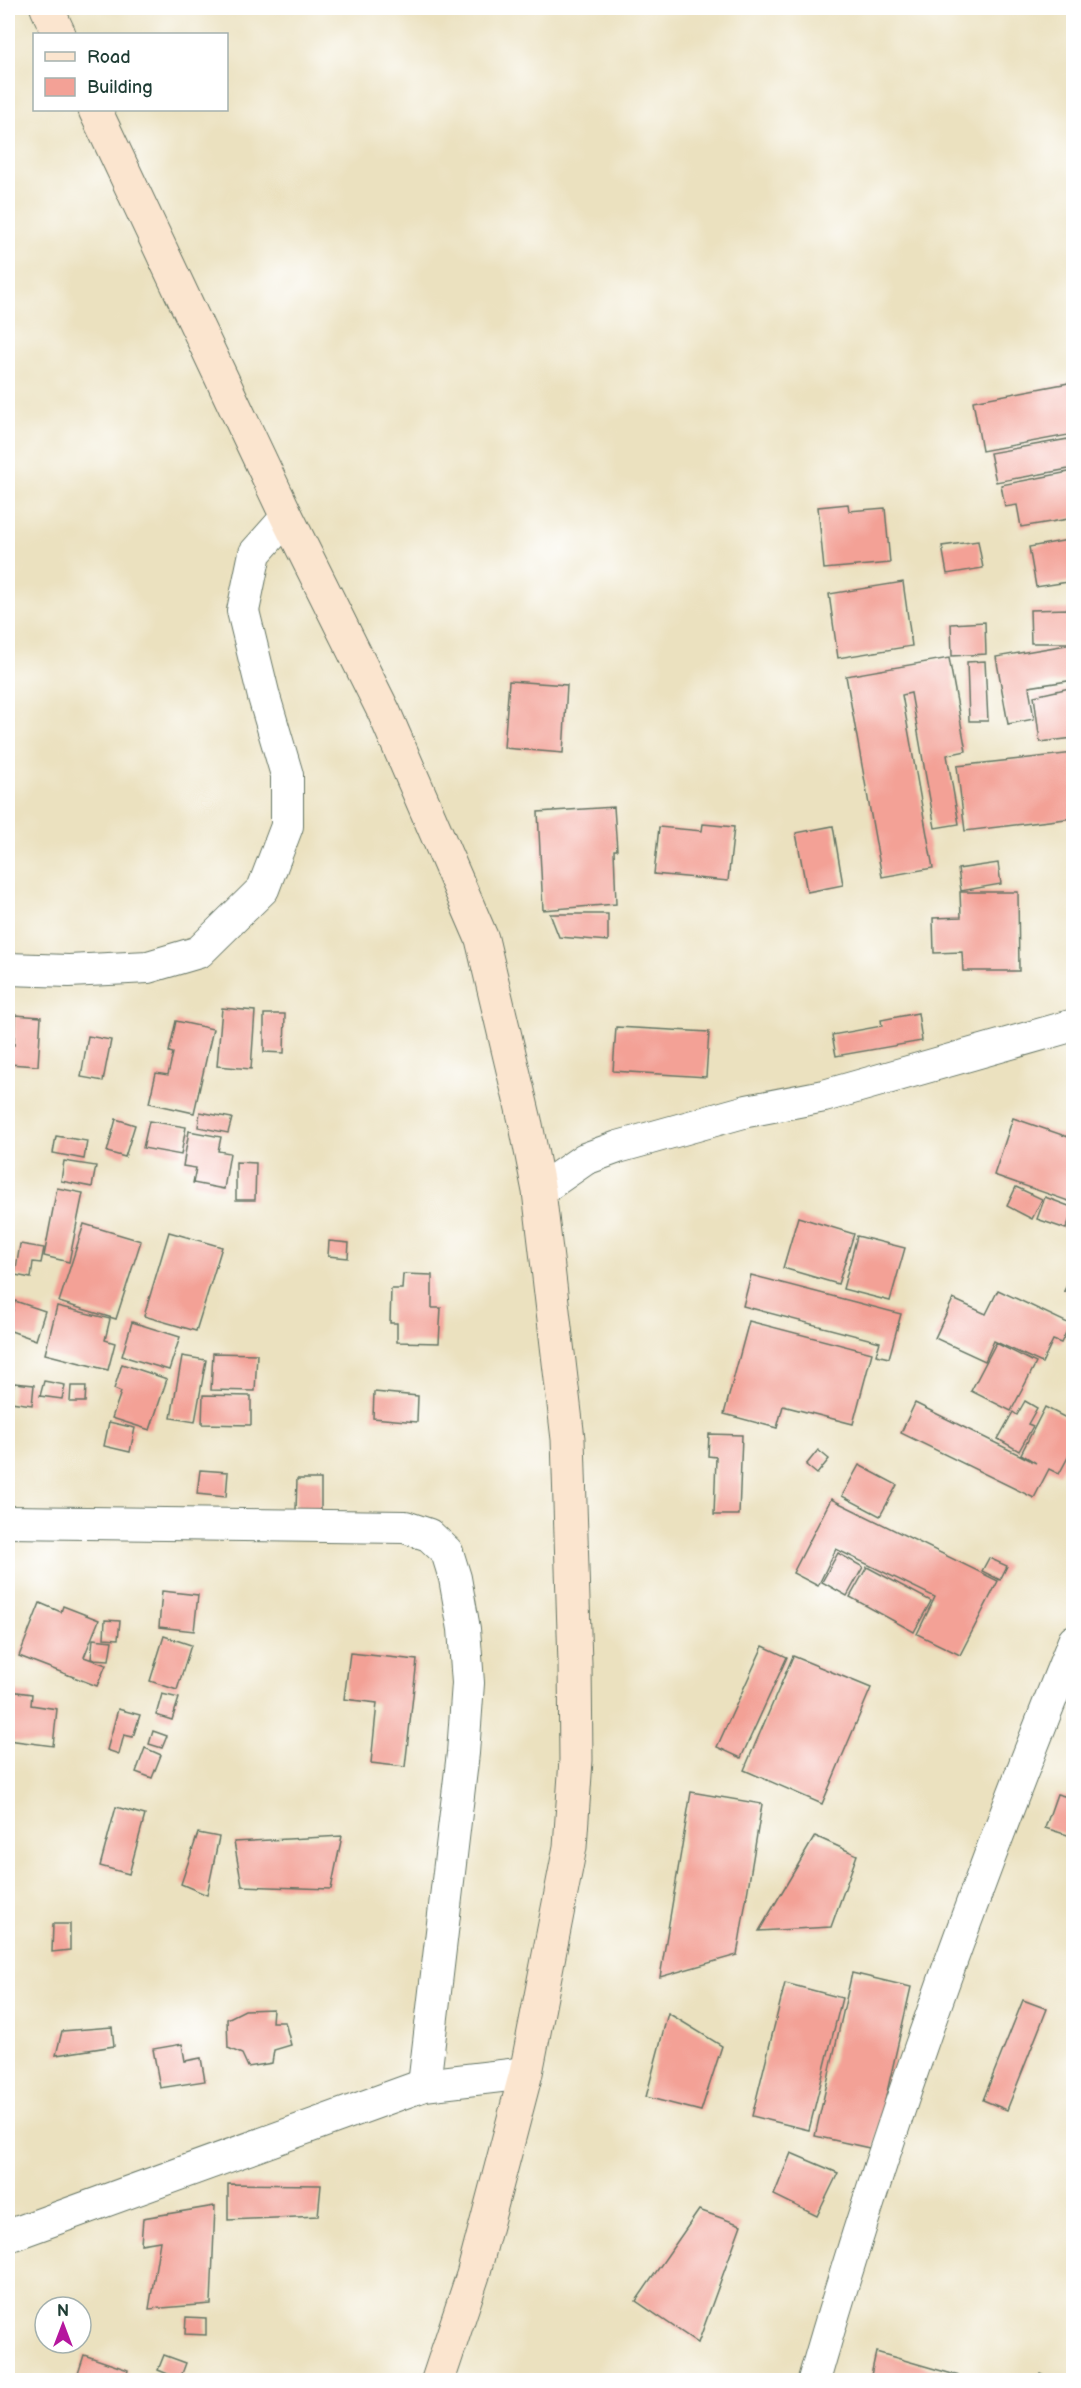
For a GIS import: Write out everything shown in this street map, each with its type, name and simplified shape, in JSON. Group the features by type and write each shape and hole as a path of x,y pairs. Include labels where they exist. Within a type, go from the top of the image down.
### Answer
{"main road":[{"path":"47,8 59,33"},
{"path":"95,111 287,517 384,712 482,939 526,1125 539,1191 568,1438 576,1760 570,1847 526,2073 473,2276 438,2380"}],"street":[{"path":"8,969 69,971 148,967 199,952 262,889 287,826 287,775 264,697 243,611 255,553 287,517"},
{"path":"539,1191 585,1159 618,1147 747,1110 824,1096 1074,1025"},
{"path":"8,1522 405,1527 429,1536 447,1552 455,1578 464,1629 468,1683 463,1753 424,2085"},
{"path":"814,2380 832,2316 930,2020 1074,1641"},
{"path":"8,2236 424,2085 526,2073"}],"building":[{"path":"1074,382 1074,434 982,451 973,401"},
{"path":"1074,438 1074,468 996,482 990,453"},
{"path":"1074,471 1074,518 1021,527 1017,505 1005,507 1001,485"},
{"path":"848,504 849,511 885,508 890,563 824,569 818,507"},
{"path":"1074,539 1074,581 1036,587 1029,547"},
{"path":"978,541 983,568 947,574 942,546"},
{"path":"903,582 912,646 838,658 829,594"},
{"path":"1069,609 1070,643 1031,643 1030,610"},
{"path":"985,622 986,654 952,656 951,624"},
{"path":"1073,644 1074,680 1029,687 1034,719 1008,724 996,657"},
{"path":"949,658 966,751 947,755 959,824 935,828 911,693 902,695 933,868 882,877 846,676"},
{"path":"985,661 988,721 969,721 967,662"},
{"path":"509,681 567,685 563,753 504,748"},
{"path":"1074,687 1074,738 1040,742 1034,696"},
{"path":"1074,753 1074,818 965,831 957,766"},
{"path":"614,807 617,850 614,850 616,904 543,910 538,812"},
{"path":"703,824 734,827 728,881 654,874 659,827 702,831"},
{"path":"833,826 843,885 807,892 796,833"},
{"path":"998,863 1001,884 961,891 958,869"},
{"path":"960,892 1018,892 1019,971 963,971 962,952 934,953 933,918 961,917"},
{"path":"550,914 608,914 608,941 559,937"},
{"path":"222,1008 255,1011 251,1069 217,1066"},
{"path":"918,1013 922,1041 836,1056 832,1035 882,1026 881,1020"},
{"path":"264,1014 285,1014 284,1053 264,1052"},
{"path":"15,1015 41,1017 38,1066 8,1064 8,1044 14,1045"},
{"path":"176,1021 213,1029 194,1113 149,1103 156,1073 168,1075 173,1053 169,1052"},
{"path":"616,1027 709,1032 706,1077 613,1071"},
{"path":"88,1036 111,1040 103,1081 81,1077"},
{"path":"200,1112 232,1118 228,1133 198,1127"},
{"path":"1013,1118 1074,1139 1074,1203 994,1175"},
{"path":"116,1119 135,1125 125,1157 107,1152"},
{"path":"149,1121 186,1127 181,1155 143,1148"},
{"path":"189,1131 221,1137 218,1151 230,1153 224,1189 193,1183 196,1168 183,1166"},
{"path":"56,1136 87,1141 84,1159 53,1153"},
{"path":"64,1161 96,1166 92,1187 61,1181"},
{"path":"236,1162 256,1163 255,1200 236,1200"},
{"path":"1016,1187 1042,1199 1032,1219 1007,1206"},
{"path":"57,1188 83,1193 69,1262 44,1256"},
{"path":"1045,1197 1074,1208 1066,1229 1037,1219"},
{"path":"798,1217 854,1234 838,1284 783,1268"},
{"path":"1074,1217 1074,1232 1068,1230"},
{"path":"84,1224 141,1241 116,1319 59,1302"},
{"path":"169,1232 222,1247 196,1331 144,1316"},
{"path":"857,1236 905,1248 890,1301 843,1289"},
{"path":"329,1241 349,1243 348,1258 328,1256"},
{"path":"20,1244 44,1248 41,1263 33,1262 31,1278 15,1275"},
{"path":"1074,1272 1074,1296 1064,1291"},
{"path":"403,1274 432,1275 432,1308 441,1308 439,1343 397,1342 397,1323 390,1323 391,1289 402,1289"},
{"path":"751,1275 901,1314 889,1358 876,1355 880,1342 743,1306"},
{"path":"998,1290 1070,1324 1061,1343 1053,1340 1042,1363 994,1341 985,1361 935,1338 953,1299 986,1314"},
{"path":"15,1301 45,1311 36,1340 8,1330"},
{"path":"57,1306 110,1319 105,1340 115,1343 108,1370 45,1354"},
{"path":"749,1321 872,1353 853,1424 783,1406 777,1428 724,1414"},
{"path":"132,1322 180,1337 169,1370 122,1356"},
{"path":"996,1343 1036,1363 1011,1411 971,1391"},
{"path":"213,1353 257,1354 255,1391 211,1390"},
{"path":"182,1356 206,1360 195,1422 171,1418"},
{"path":"122,1364 167,1379 150,1430 112,1418 121,1392 114,1389"},
{"path":"44,1381 65,1385 62,1399 40,1396"},
{"path":"14,1383 34,1385 32,1405 11,1402"},
{"path":"71,1386 86,1386 85,1402 70,1402"},
{"path":"374,1392 418,1396 417,1422 373,1418"},
{"path":"203,1395 251,1396 251,1425 202,1424"},
{"path":"1025,1401 1037,1408 1028,1424 1033,1426 1019,1451 998,1439 1013,1412 1017,1415"},
{"path":"915,1403 1036,1463 1021,1454 1045,1407 1074,1422 1074,1446 1059,1474 1049,1469 1034,1498 901,1433"},
{"path":"109,1422 135,1428 130,1452 104,1446"},
{"path":"709,1434 742,1435 739,1515 714,1515 716,1457 708,1456"},
{"path":"818,1450 829,1459 817,1474 806,1465"},
{"path":"859,1465 897,1485 880,1516 842,1496"},
{"path":"200,1470 228,1472 226,1497 197,1494"},
{"path":"297,1479 321,1479 321,1511 296,1510"},
{"path":"831,1499 998,1581 960,1655 917,1634 935,1597 836,1549 818,1586 793,1573"},
{"path":"838,1553 863,1567 847,1596 822,1582"},
{"path":"989,1558 1007,1566 1000,1580 982,1571"},
{"path":"867,1567 931,1601 914,1632 850,1597"},
{"path":"162,1591 198,1595 194,1631 159,1627"},
{"path":"40,1603 61,1612 63,1606 99,1620 84,1657 106,1665 97,1686 19,1656"},
{"path":"105,1620 120,1621 118,1639 104,1638"},
{"path":"164,1636 191,1645 177,1690 150,1681"},
{"path":"93,1639 112,1641 109,1660 91,1659"},
{"path":"763,1646 787,1657 741,1758 717,1747"},
{"path":"350,1653 417,1660 405,1767 371,1763 377,1703 344,1699"},
{"path":"793,1656 871,1688 822,1804 744,1770"},
{"path":"8,1678 12,1679 10,1691 32,1694 31,1705 57,1709 53,1746 8,1740"},
{"path":"162,1694 179,1698 172,1720 156,1715"},
{"path":"118,1709 140,1715 133,1737 124,1735 119,1754 107,1750"},
{"path":"153,1731 167,1736 162,1748 149,1744"},
{"path":"145,1748 161,1755 152,1778 136,1772"},
{"path":"1073,1781 1074,1837 1045,1828 1057,1794 1068,1797"},
{"path":"691,1792 762,1804 737,1955 660,1977"},
{"path":"116,1807 145,1815 129,1874 100,1866"},
{"path":"198,1833 219,1837 207,1895 181,1884"},
{"path":"342,1836 331,1889 242,1886 234,1842"},
{"path":"815,1836 857,1855 831,1927 759,1931"},
{"path":"53,1924 70,1924 70,1950 52,1952"},
{"path":"852,1973 911,1987 874,2149 815,2136"},
{"path":"785,1983 842,1998 809,2130 752,2116"},
{"path":"1023,2000 1047,2009 1007,2110 983,2100"},
{"path":"273,2009 272,2022 285,2022 291,2045 274,2050 272,2063 248,2067 242,2054 228,2048 227,2019 245,2010"},
{"path":"668,2013 722,2046 701,2111 646,2097"},
{"path":"112,2027 114,2046 56,2055 62,2031"},
{"path":"182,2044 185,2061 201,2058 205,2081 160,2088 153,2049"},
{"path":"791,2153 838,2173 817,2216 774,2195"},
{"path":"228,2184 321,2185 318,2216 228,2220"},
{"path":"215,2206 211,2304 149,2309 160,2241 141,2244 143,2218"},
{"path":"699,2210 741,2225 698,2343 636,2301"},
{"path":"186,2317 206,2318 206,2335 185,2334"},
{"path":"876,2352 973,2380 870,2380"},
{"path":"84,2355 128,2370 126,2380 76,2380"},
{"path":"164,2355 186,2363 180,2379 158,2370"},
{"path":"1040,2374 1052,2380 1039,2380"}]}
